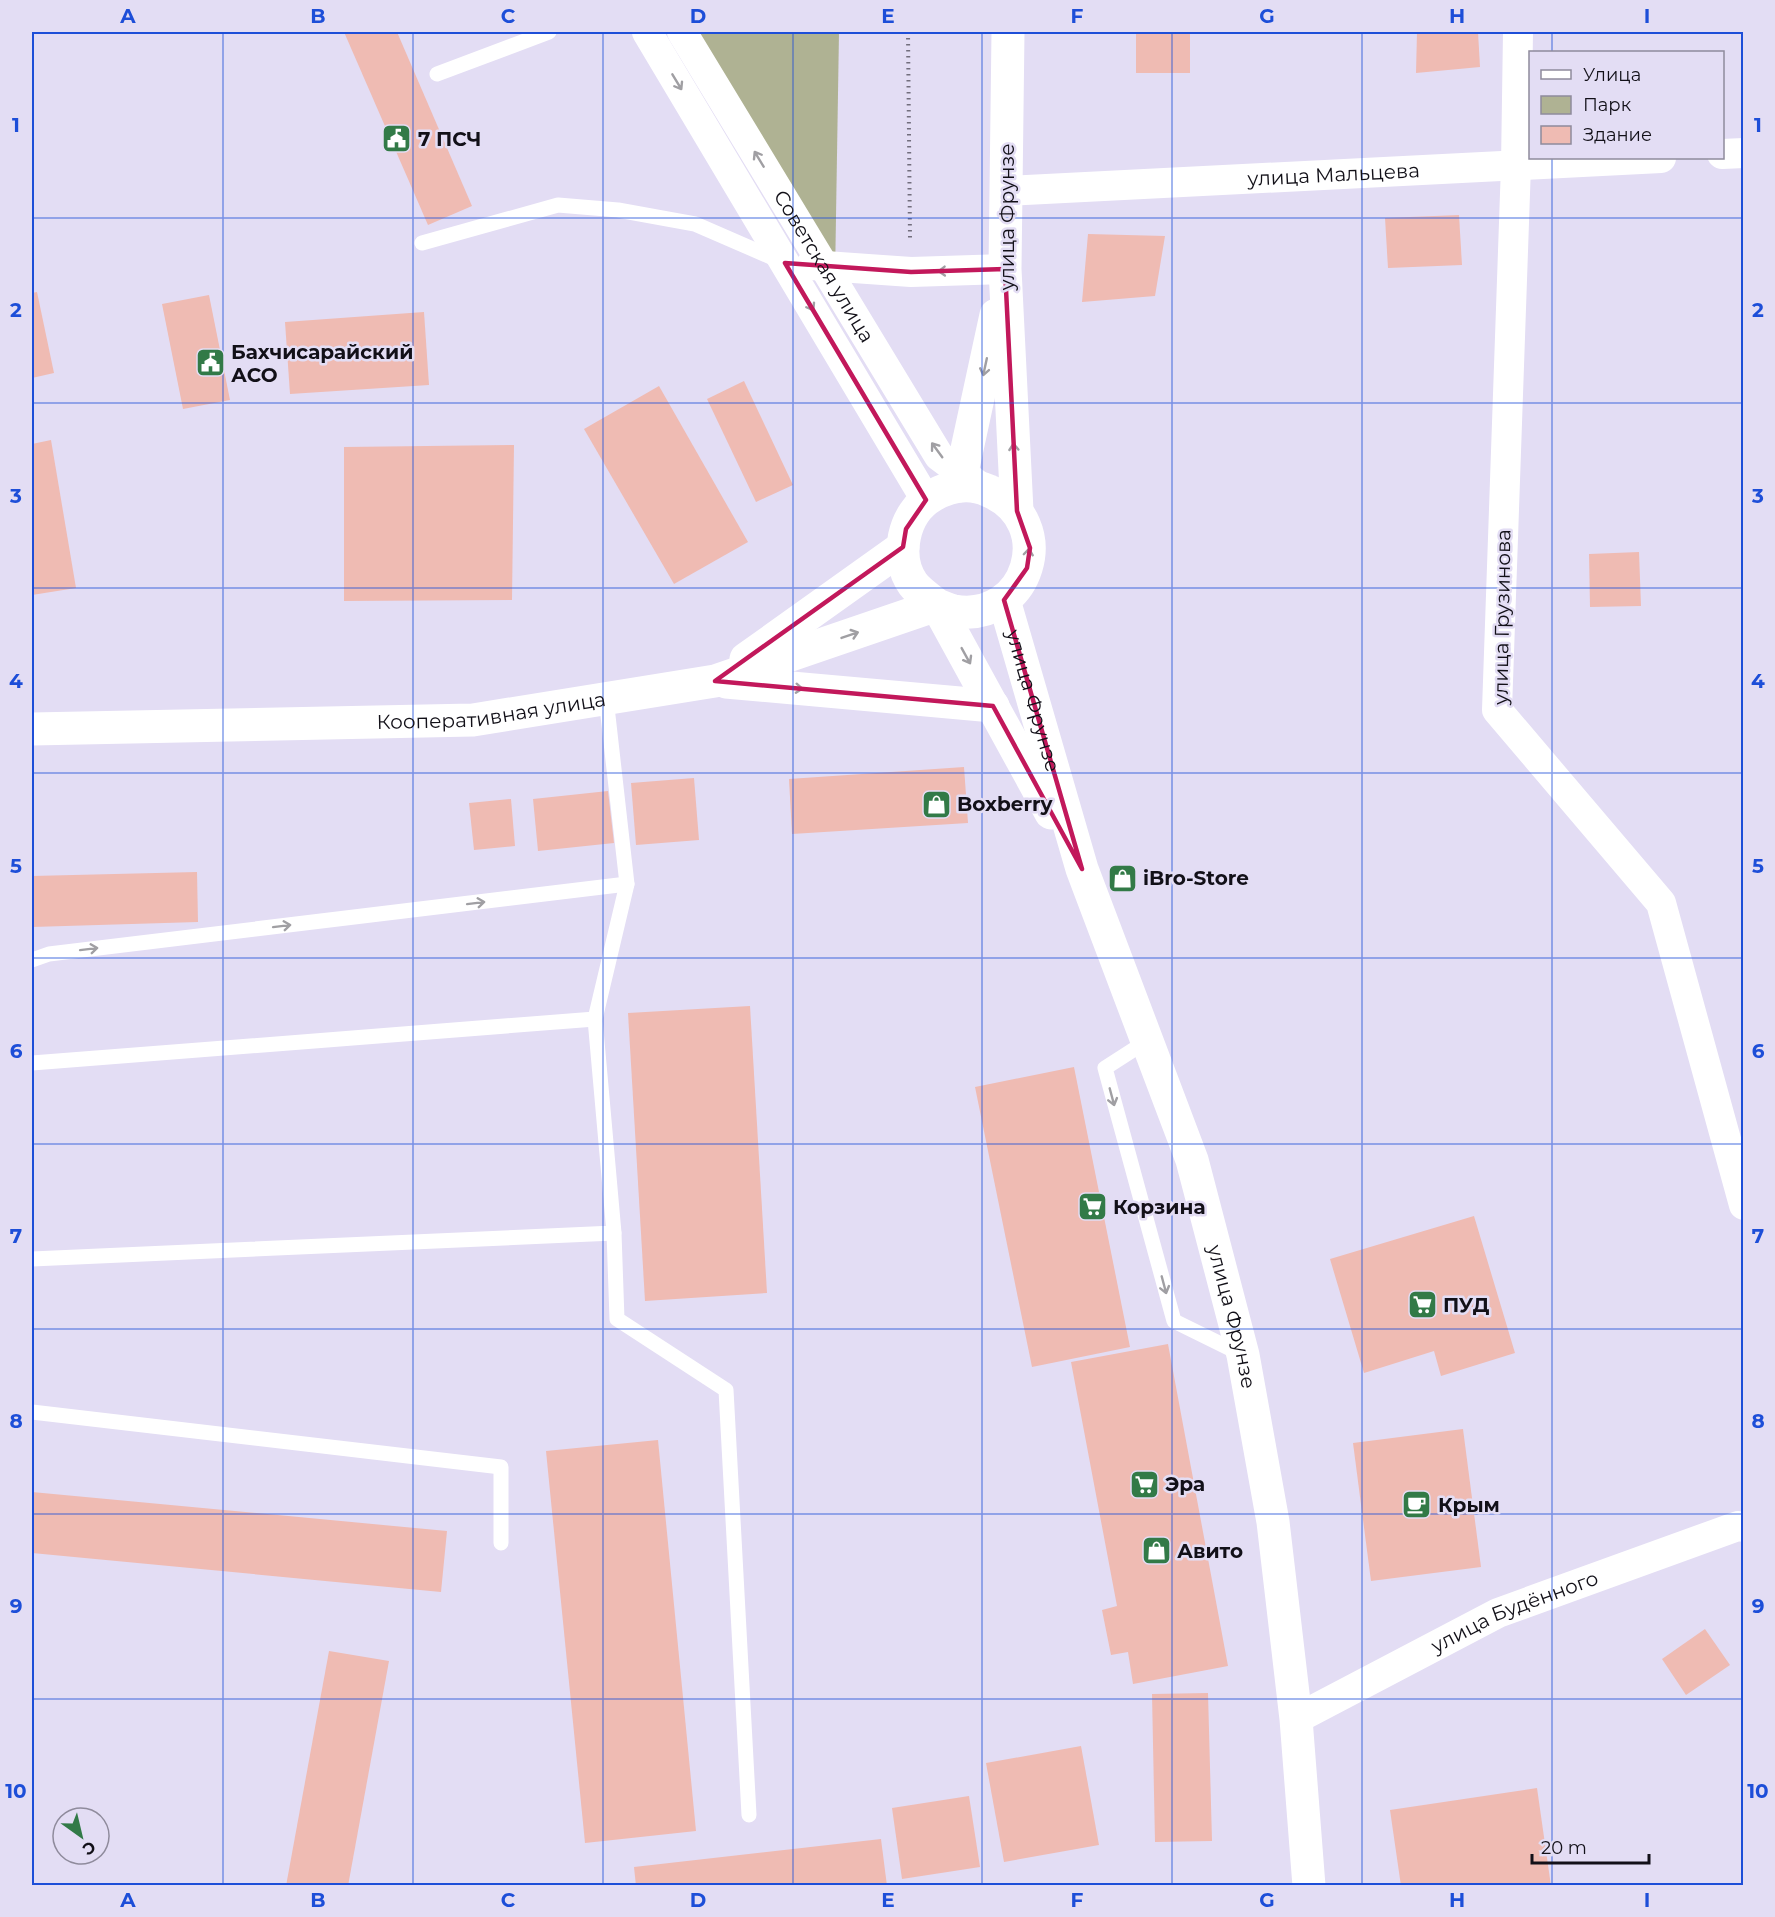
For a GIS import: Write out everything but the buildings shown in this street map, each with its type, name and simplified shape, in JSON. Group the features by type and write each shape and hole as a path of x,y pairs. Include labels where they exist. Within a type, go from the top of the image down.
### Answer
{"main road":[{"name":"улица Фрунзе","path":"1008,32 1005,269 1017,511"},
{"path":"970,487 1005,269"},
{"path":"937,605 954,611 972,612 989,608 1004,600 1018,585 1027,568 1030,548 1026,528 1017,511 1001,496 970,487 942,490 926,500 914,513 906,529 903,547 905,567 914,585 937,605 1082,869"},
{"path":"715,681 903,547"},
{"name":"улица Фрунзе","path":"1004,600 1082,869 1192,1160 1243,1355 1274,1522 1296,1719 1310,1886"},
{"name":"Кооперативная улица","path":"32,729 473,720 715,681 937,605"},
{"path":"715,681 993,706"}],"street":[{"path":"647,32 926,500"},
{"name":"Советская улица","path":"682,32 939,456 970,487"},
{"name":"улица Грузинова","path":"1518,32 1516,165 1497,710 1661,903 1743,1205"},
{"path":"1724,154 1743,153"},
{"name":"улица Мальцева","path":"1006,190 1640,159"},
{"path":"785,263 911,272 1005,269"},
{"name":"улица Будённого","path":"1296,1719 1498,1613 1742,1526"}],"lane":[{"path":"437,74 549,32"},
{"path":"422,243 558,205 618,210 695,224 785,263"},
{"path":"606,698 627,884 595,1019 614,1233 617,1320 726,1390 749,1815"},
{"path":"32,960 49,954 627,884"},
{"path":"32,1063 595,1019"},
{"path":"1147,1041 1105,1068 1174,1321 1243,1355"},
{"path":"32,1258 614,1233"},
{"path":"32,1412 501,1467 501,1543"}],"path":[{"path":"908,32 911,272"}],"highlighted area":[{"path":"785,263 911,272 1005,269 1017,511 1030,548 1027,568 1004,600 1082,869 993,706 715,681 903,547 906,529 926,500"}],"green space":[{"path":"697,32 839,32 835,279"}],"place":[{"name":"7 ПСЧ","path":"397,139"},
{"name":"Бахчисарайский АСО","path":"210,363"},
{"name":"Boxberry","path":"936,804"},
{"name":"iBro-Store","path":"1122,878"},
{"name":"Корзина","path":"1092,1207"},
{"name":"ПУД","path":"1422,1305"},
{"name":"Эра","path":"1144,1484"},
{"name":"Крым","path":"1417,1505"},
{"name":"Авито","path":"1156,1551"}]}
